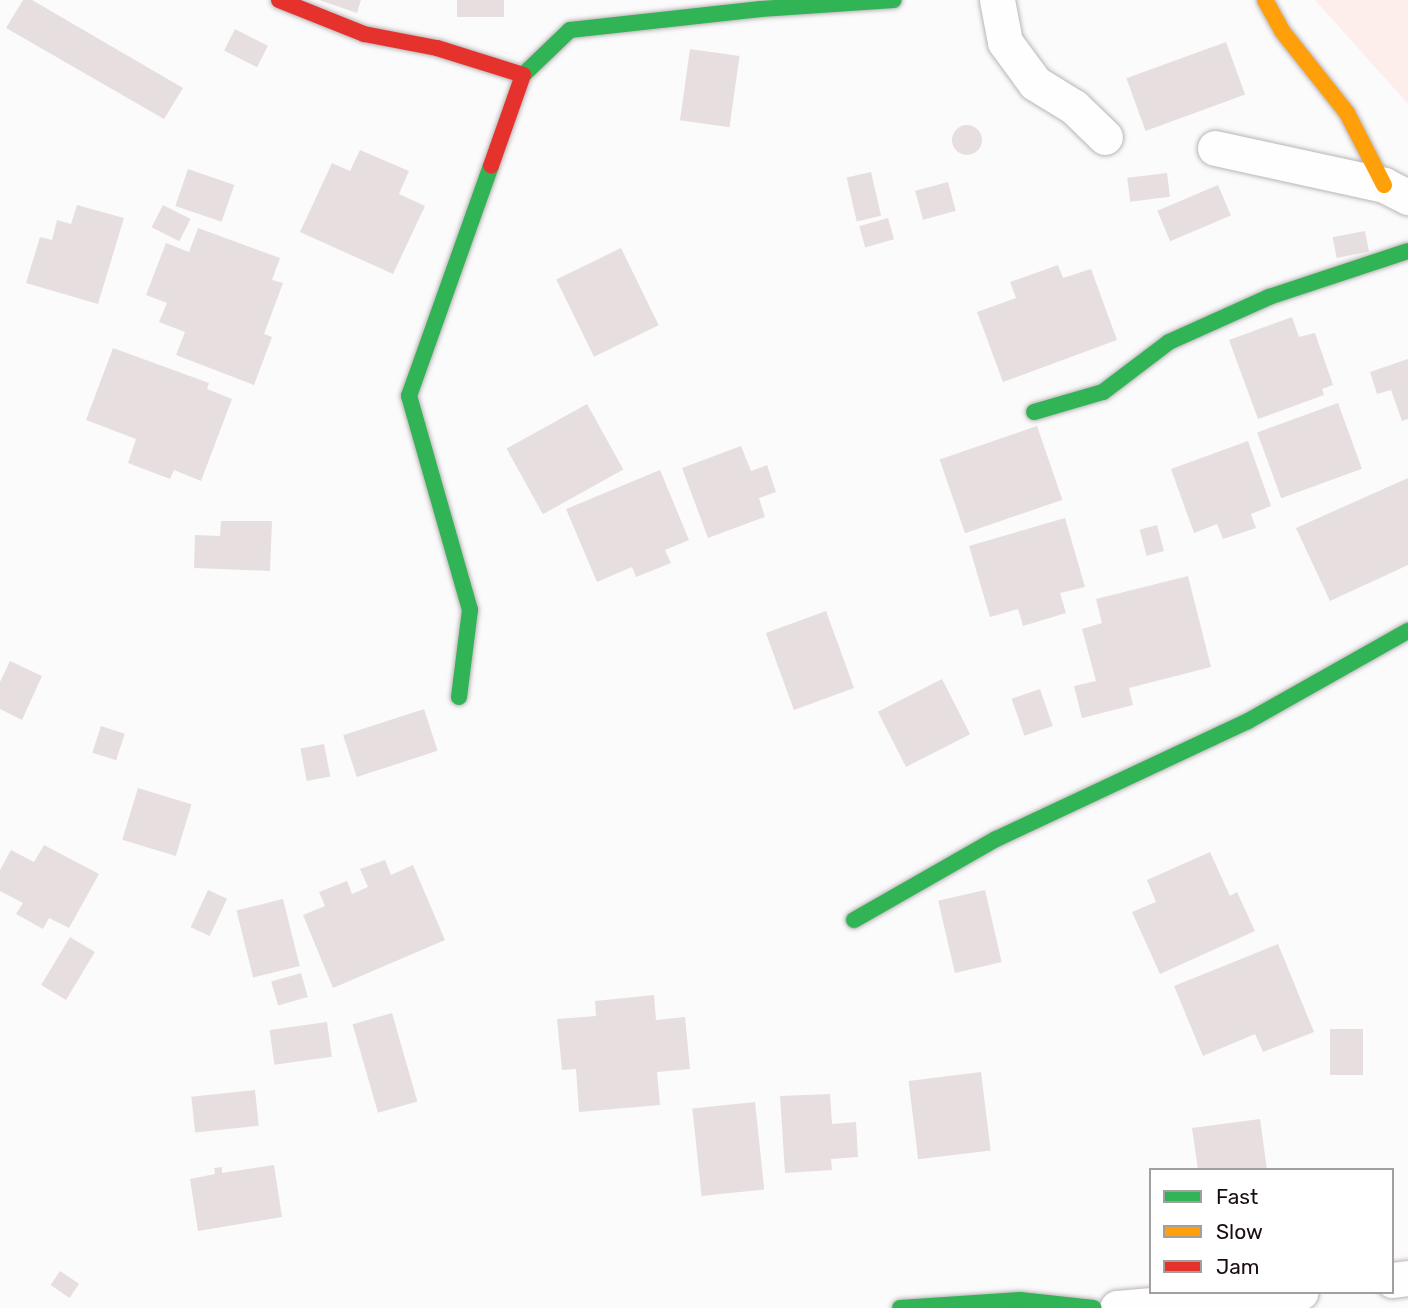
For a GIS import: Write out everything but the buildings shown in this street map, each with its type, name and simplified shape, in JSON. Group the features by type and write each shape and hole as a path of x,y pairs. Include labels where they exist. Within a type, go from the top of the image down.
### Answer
{"street":[{"path":"279,0 364,34 437,48 523,75"},
{"path":"459,697 470,610 409,396 523,75 570,30 761,9 894,0"},
{"path":"997,0 1005,42 1035,83 1074,107 1105,137"},
{"path":"1265,0 1282,31 1347,113 1396,191"},
{"path":"1214,148 1396,191"},
{"path":"1034,412 1103,392 1169,342 1269,297 1408,251"},
{"path":"854,920 996,839 1248,721 1408,631"},
{"path":"1117,1308 1184,1305 1283,1294"},
{"path":"900,1308 1020,1300 1094,1308"}],"shaded area":[{"path":"1315,0 1408,0 1408,104"}],"traffic: fast":[{"path":"523,75 570,30 761,9 894,0"},
{"path":"459,697 470,610 409,396 491,166"},
{"path":"1034,412 1103,392 1169,342 1269,297 1408,251"},
{"path":"854,920 996,839 1248,721 1408,631"},
{"path":"900,1308 1020,1300 1094,1308"}],"traffic: slow":[{"path":"1265,0 1282,31 1347,113 1384,185"}],"traffic: jam":[{"path":"279,0 364,34 437,48 523,75 491,166"}]}
